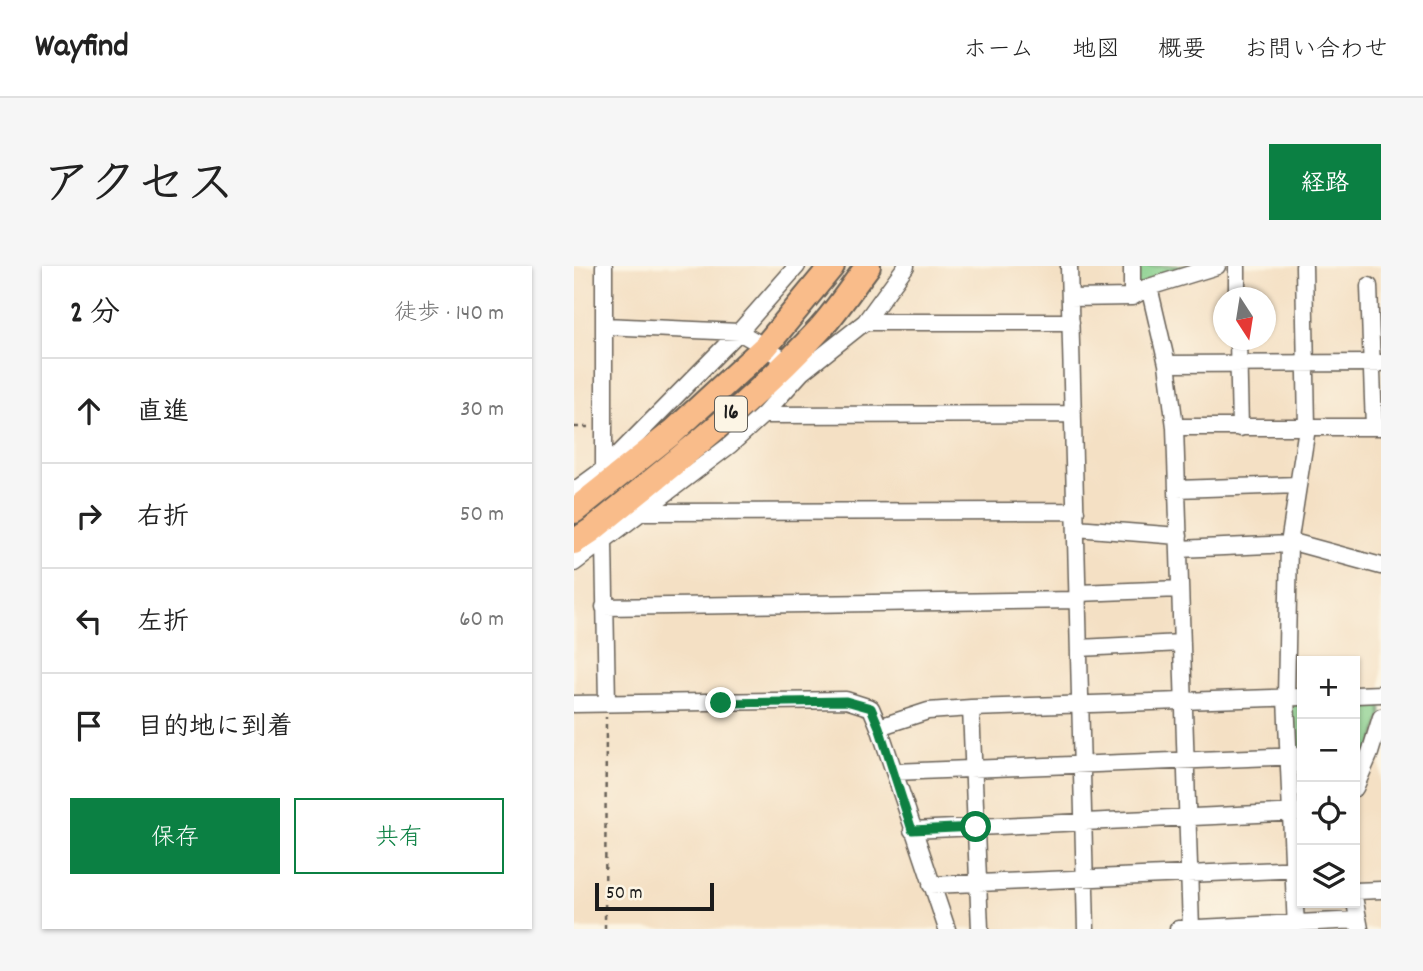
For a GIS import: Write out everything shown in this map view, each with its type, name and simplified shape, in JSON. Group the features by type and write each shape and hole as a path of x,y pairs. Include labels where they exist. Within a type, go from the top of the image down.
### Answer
{"highway":[{"name":"16","path":"574,511 673,432 765,346 832,266"},
{"name":"16","path":"574,542 795,367 868,266"}],"street":[{"path":"604,266 604,469"},
{"path":"574,491 604,469 739,332 797,266"},
{"path":"574,564 730,445 763,415 795,367 865,322 906,266"},
{"path":"1069,266 1086,929"},
{"path":"1132,266 1132,297"},
{"path":"1237,266 1237,287"},
{"path":"912,830 1297,812 1289,543 1307,428 1304,266"},
{"path":"1070,298 1132,297 1149,287 1211,267"},
{"path":"1175,427 1377,427 1377,363 1369,286"},
{"path":"1149,287 1167,364 1175,427 1191,929"},
{"path":"865,322 1071,322"},
{"path":"604,326 739,332 795,367"},
{"path":"1238,350 1240,428"},
{"path":"1167,364 1377,363"},
{"path":"763,415 1073,414"},
{"path":"1177,489 1298,485"},
{"path":"643,512 1076,510"},
{"path":"1076,528 1179,542 1289,543 1381,566"},
{"path":"604,543 607,704"},
{"path":"604,607 1078,597 1180,589"},
{"path":"1079,648 1182,643"},
{"path":"1360,695 1381,694"},
{"path":"879,727 928,712 971,708 1294,697"},
{"path":"574,704 846,701 871,708 947,929"},
{"path":"971,708 980,929"},
{"path":"1358,782 1381,717"},
{"path":"894,772 1296,756"},
{"path":"930,885 1297,869"},
{"path":"1360,891 1381,890"},
{"path":"1296,926 1297,898"},
{"path":"1178,929 1359,925"}],"path":[{"path":"605,929 607,704"}],"green space":[{"path":"1132,266 1197,266 1132,297"},
{"path":"1381,694 1381,717 1370,753 1360,753 1360,695"},
{"path":"1297,697 1297,756 1290,756 1286,698"}],"route":[{"path":"721,703 846,701 871,708 912,830 976,827"}]}
